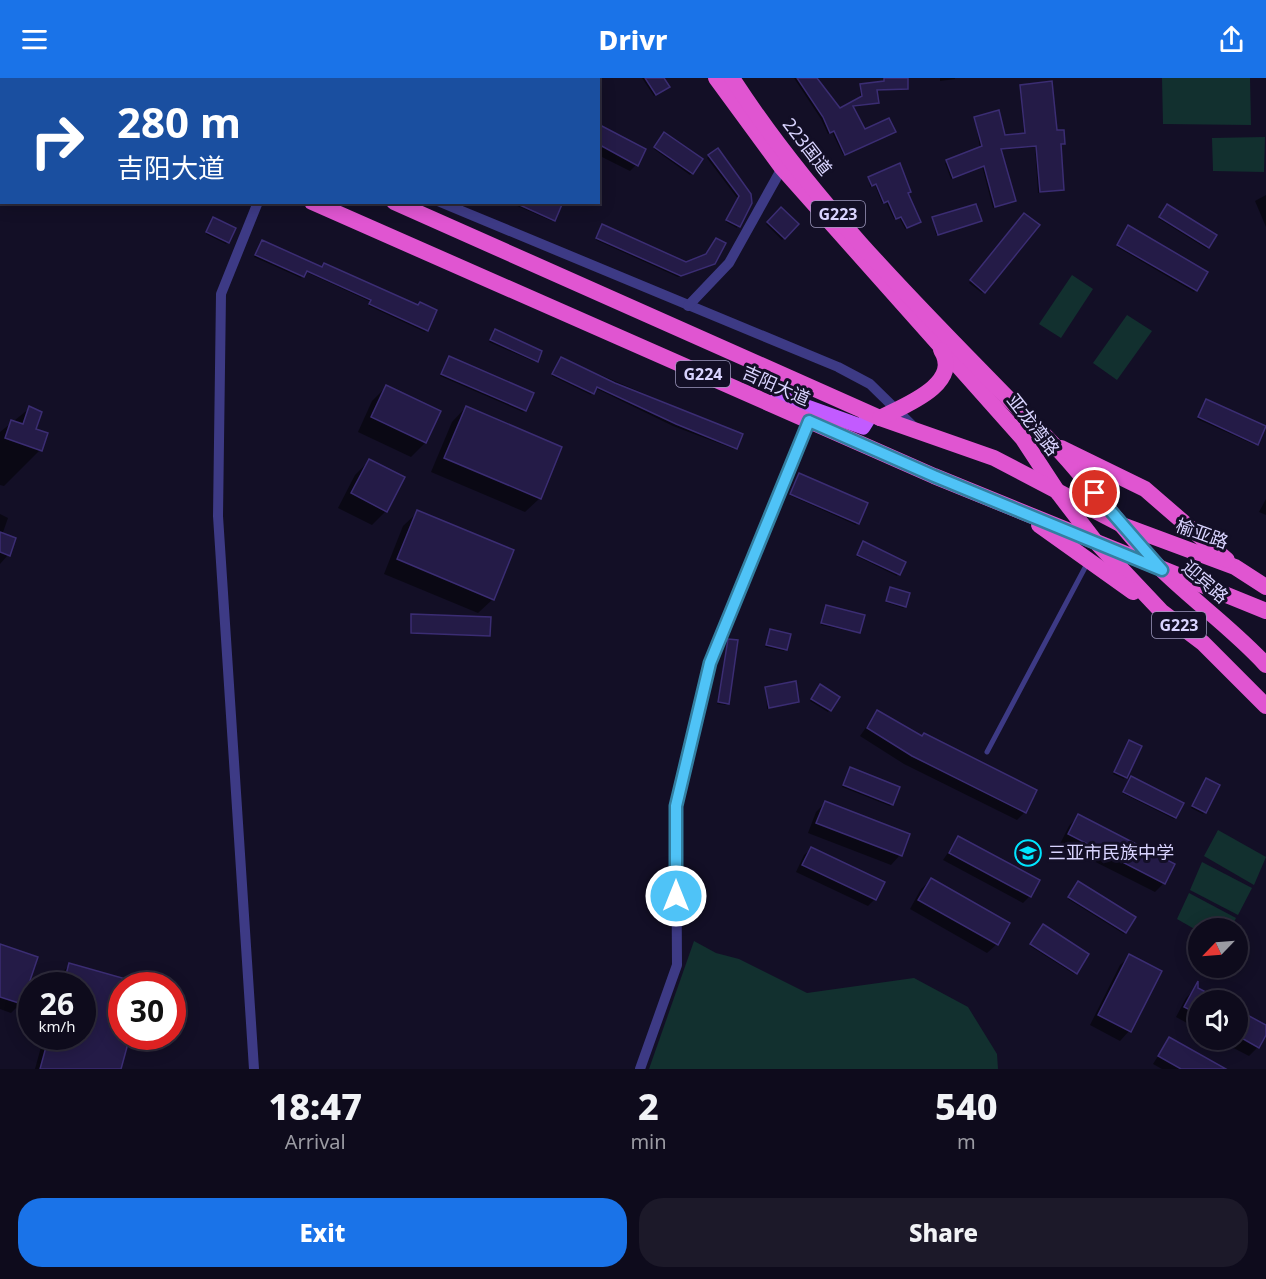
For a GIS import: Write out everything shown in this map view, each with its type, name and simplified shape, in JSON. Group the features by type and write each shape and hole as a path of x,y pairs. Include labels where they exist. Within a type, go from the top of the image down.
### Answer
{"highway":[{"name":"223国道","path":"716,78 782,168 934,339"},
{"name":"223国道","path":"732,78 799,170 953,343"},
{"name":"吉阳大道","path":"317,204 809,421 1095,541"},
{"name":"吉阳大道","path":"398,204 880,418 994,458 1122,525"},
{"name":"亚龙湾路","path":"934,339 1023,439 1059,494 1095,541"},
{"path":"880,418 935,388 946,369 945,356 934,339"},
{"name":"亚龙湾路","path":"953,343 1054,444 1122,525"},
{"path":"1054,444 1145,489 1235,567"},
{"path":"1016,509 1162,612"},
{"name":"榆亚路","path":"1122,525 1235,567 1266,587"},
{"name":"迎宾路","path":"1122,525 1162,570 1248,645 1266,665"},
{"name":"G224","path":"1095,541 1162,570 1266,610"},
{"name":"G223","path":"1095,541 1162,612 1203,643 1266,706"}],"main road":[{"path":"770,404 782,398 863,427 868,419 864,411"}],"street":[{"path":"688,306 729,263 782,168"},
{"path":"254,1069 218,516 221,294 257,204"},
{"path":"445,204 838,367 870,384 918,431"},
{"path":"640,1069 677,964 676,806 710,663 809,421"}],"lane":[{"path":"987,752 1089,561"}],"green space":[{"path":"1162,78 1250,78 1251,125 1163,124"},
{"path":"1265,137 1264,172 1213,171 1212,138"},
{"path":"1072,275 1093,289 1061,338 1039,324"},
{"path":"1127,315 1152,331 1117,380 1093,363"},
{"path":"1218,830 1266,857 1254,885 1204,856"},
{"path":"1202,862 1252,888 1238,915 1190,890"},
{"path":"1189,893 1236,918 1188,918 1188,925 1177,919"},
{"path":"694,941 716,953 739,959 807,993 914,978 968,1007 997,1054 998,1069 649,1069"}],"building":[{"path":"645,78 664,78 670,87 656,95"},
{"path":"797,78 817,78 840,108 862,96 860,84 884,81 884,78 908,78 908,89 877,90 879,103 853,106 865,129 889,118 896,132 845,155 834,131 830,133 823,117"},
{"path":"1052,81 1057,130 1064,130 1065,144 1061,144 1064,190 1040,192 1036,146 1001,149 1016,201 995,207 984,166 953,178 946,160 982,146 974,117 999,110 1005,135 1025,133 1020,85"},
{"path":"600,125 646,149 638,166 600,145"},
{"path":"664,132 703,159 693,174 654,147"},
{"path":"718,148 751,194 752,203 740,227 726,220 739,196 708,155"},
{"path":"900,163 911,192 908,193 921,222 907,228 901,217 896,219 888,201 884,203 876,184 872,186 868,177"},
{"path":"517,204 562,204 555,221"},
{"path":"976,204 982,221 938,235 932,217"},
{"path":"1167,204 1217,235 1209,248 1159,217"},
{"path":"781,207 799,224 785,239 767,222"},
{"path":"1024,213 1040,225 985,293 970,280"},
{"path":"213,217 236,228 229,243 206,232"},
{"path":"602,224 686,262 706,254 716,238 726,243 715,264 681,276 596,238"},
{"path":"1128,225 1208,272 1197,291 1117,245"},
{"path":"262,240 322,267 324,263 418,305 420,302 437,310 428,331 369,304 371,300 307,271 304,277 255,255"},
{"path":"495,329 542,351 538,362 490,340"},
{"path":"449,356 534,393 526,411 441,374"},
{"path":"561,357 615,383 743,434 737,449 676,424 597,387 594,394 552,374"},
{"path":"386,385 441,411 426,443 371,417"},
{"path":"1206,399 1266,426 1258,445 1198,417"},
{"path":"29,406 42,412 36,429 48,433 42,451 5,438 11,420 23,424"},
{"path":"466,406 562,447 541,499 444,458"},
{"path":"369,459 405,477 387,512 351,493"},
{"path":"799,473 868,503 859,524 790,494"},
{"path":"417,510 514,550 494,600 397,559"},
{"path":"0,532 16,538 10,556 0,552"},
{"path":"863,541 906,562 900,575 857,555"},
{"path":"890,587 910,593 906,607 886,601"},
{"path":"826,605 865,615 860,633 821,623"},
{"path":"411,614 491,617 490,636 411,633"},
{"path":"770,629 791,634 787,650 766,645"},
{"path":"728,639 738,640 729,704 718,702"},
{"path":"796,681 799,702 769,708 765,687"},
{"path":"820,684 840,697 831,711 811,699"},
{"path":"877,710 922,736 924,733 1037,790 1026,813 912,756 867,728"},
{"path":"1129,740 1142,746 1127,778 1114,772"},
{"path":"850,767 900,787 893,805 843,785"},
{"path":"1131,776 1184,803 1176,818 1123,792"},
{"path":"1206,778 1220,785 1206,813 1192,806"},
{"path":"825,801 910,834 902,856 816,823"},
{"path":"1078,814 1175,864 1165,884 1068,834"},
{"path":"958,836 1040,880 1031,897 949,853"},
{"path":"811,847 885,882 876,900 802,865"},
{"path":"931,878 1010,923 998,945 918,900"},
{"path":"1078,881 1136,917 1126,933 1068,897"},
{"path":"1043,924 1089,954 1077,974 1030,944"},
{"path":"0,944 38,957 33,972 18,972 18,1003 0,997"},
{"path":"1129,954 1162,971 1131,1032 1098,1015"},
{"path":"69,963 108,974 108,1050 126,1050 121,1069 40,1069 45,1050 96,1050 96,972 67,972"},
{"path":"1198,981 1198,988 1202,990 1193,990"},
{"path":"1248,1015 1266,1025 1266,1035 1259,1048 1248,1042"},
{"path":"1169,1037 1188,1048 1188,1050 1192,1050 1226,1069 1181,1069 1158,1056"}],"place":[{"name":"三亚市民族中学","path":"1028,853"}],"route":[{"path":"676,896 676,806 710,663 809,421 934,476 1162,570 1095,493"}]}
